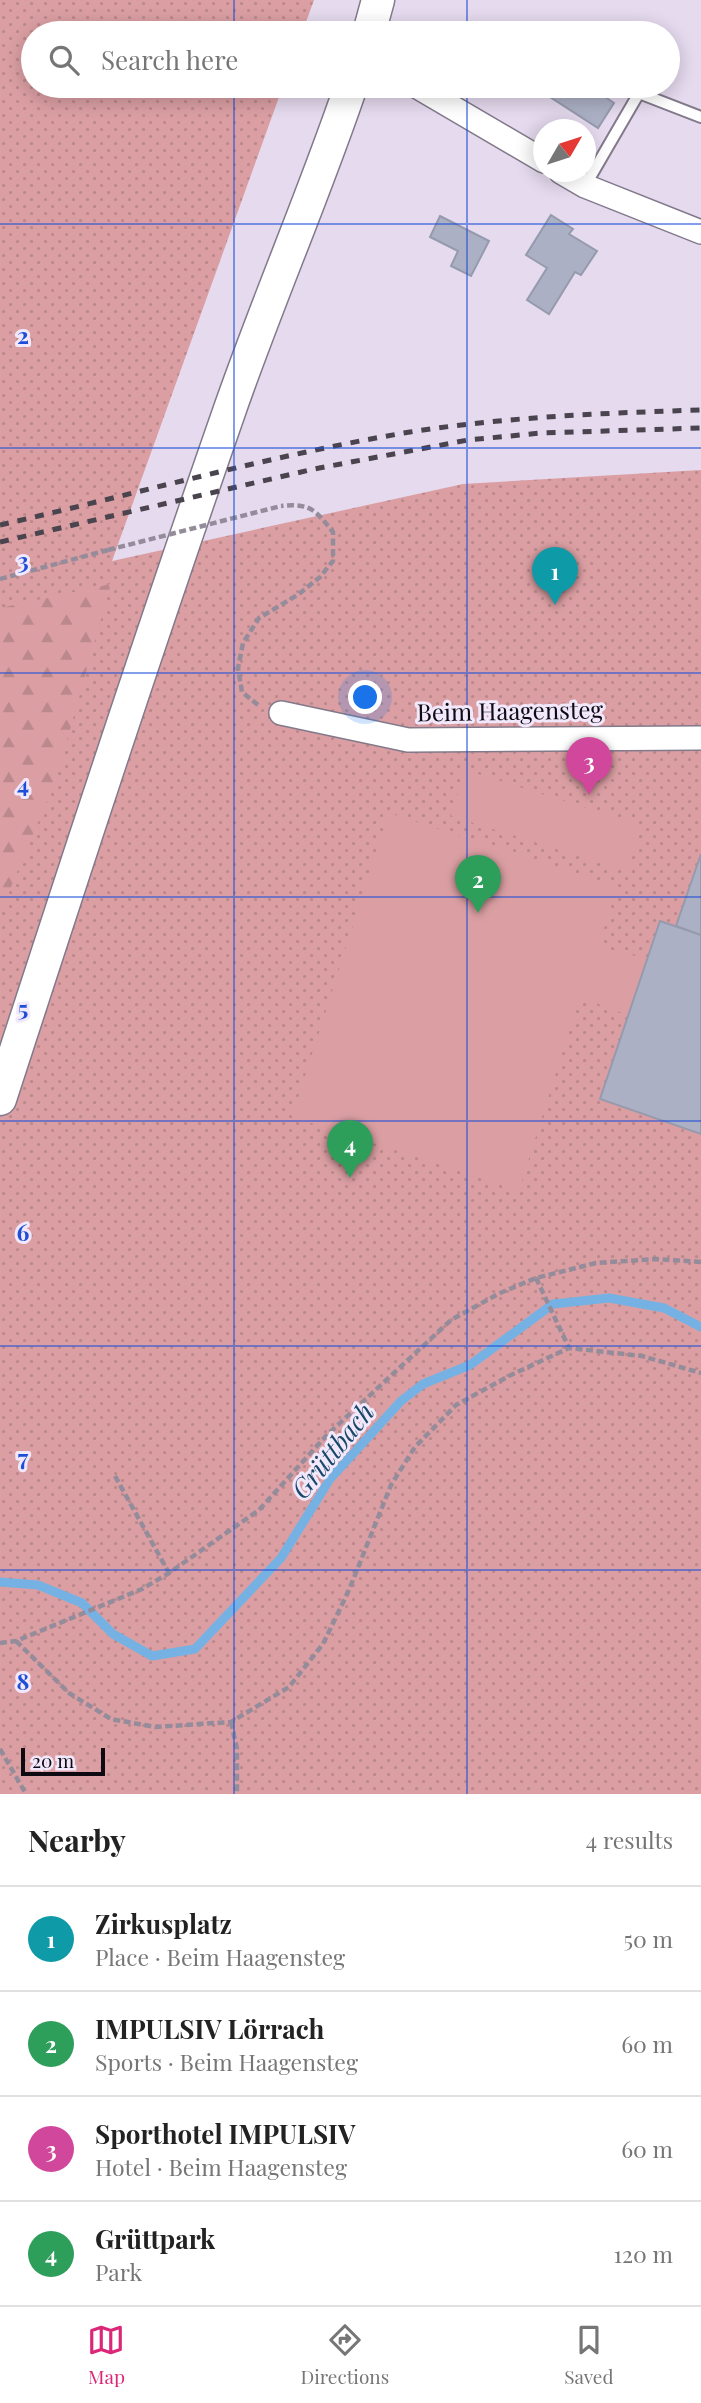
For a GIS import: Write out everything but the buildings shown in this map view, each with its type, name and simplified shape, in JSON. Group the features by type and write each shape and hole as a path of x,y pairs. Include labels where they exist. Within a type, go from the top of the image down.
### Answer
{"main road":[{"path":"373,21 379,0"},
{"path":"0,1099 141,669 231,407 306,213 347,98"}],"street":[{"path":"436,98 533,155"},
{"path":"578,182 699,230"},
{"name":"Beim Haagensteg","path":"281,713 408,740 701,738"}],"lane":[{"path":"585,186 636,98"},
{"path":"652,98 701,117"}],"path":[{"path":"0,579 281,506 300,504 317,512 333,533 332,561 320,577 299,594 259,618 243,643 238,668 242,692 257,705 281,713"},
{"path":"0,1643 16,1641 142,1589 169,1573 258,1510 326,1436 451,1320 499,1293 537,1278 596,1263 656,1259 701,1262"},
{"path":"537,1278 569,1348"},
{"path":"16,1641 69,1693 111,1719 155,1727 231,1722 289,1687 323,1644 349,1590 391,1485 415,1447 456,1405 569,1348 642,1356 701,1373"},
{"path":"115,1476 169,1573"},
{"path":"231,1722 237,1749 237,1794"},
{"path":"0,1749 26,1794"}],"green space":[{"path":"0,0 314,0 306,21 21,21 21,98 279,98 112,561 463,484 701,470 701,1794 0,1794"},
{"path":"111,584 56,779 0,913 0,608"},
{"path":"465,770 641,825 627,871 451,816"},
{"path":"389,813 616,886 599,947 648,959 628,1015 580,997 519,1190 292,1117"}],"waterway":[{"name":"Grüttbach","path":"0,1582 38,1585 82,1603 113,1634 152,1656 195,1649 281,1558 330,1479 401,1401 423,1384 470,1365 553,1304 609,1298 664,1308 701,1327"}],"railway":[{"path":"0,525 255,463 410,432 518,419 701,410"},
{"path":"0,542 314,469 468,440 541,433 701,428"}],"place":[{"name":"Zirkusplatz","path":"555,605"},
{"name":"Sporthotel IMPULSIV","path":"589,795"},
{"name":"IMPULSIV Lörrach","path":"478,913"},
{"name":"Grüttpark","path":"350,1178"}]}
